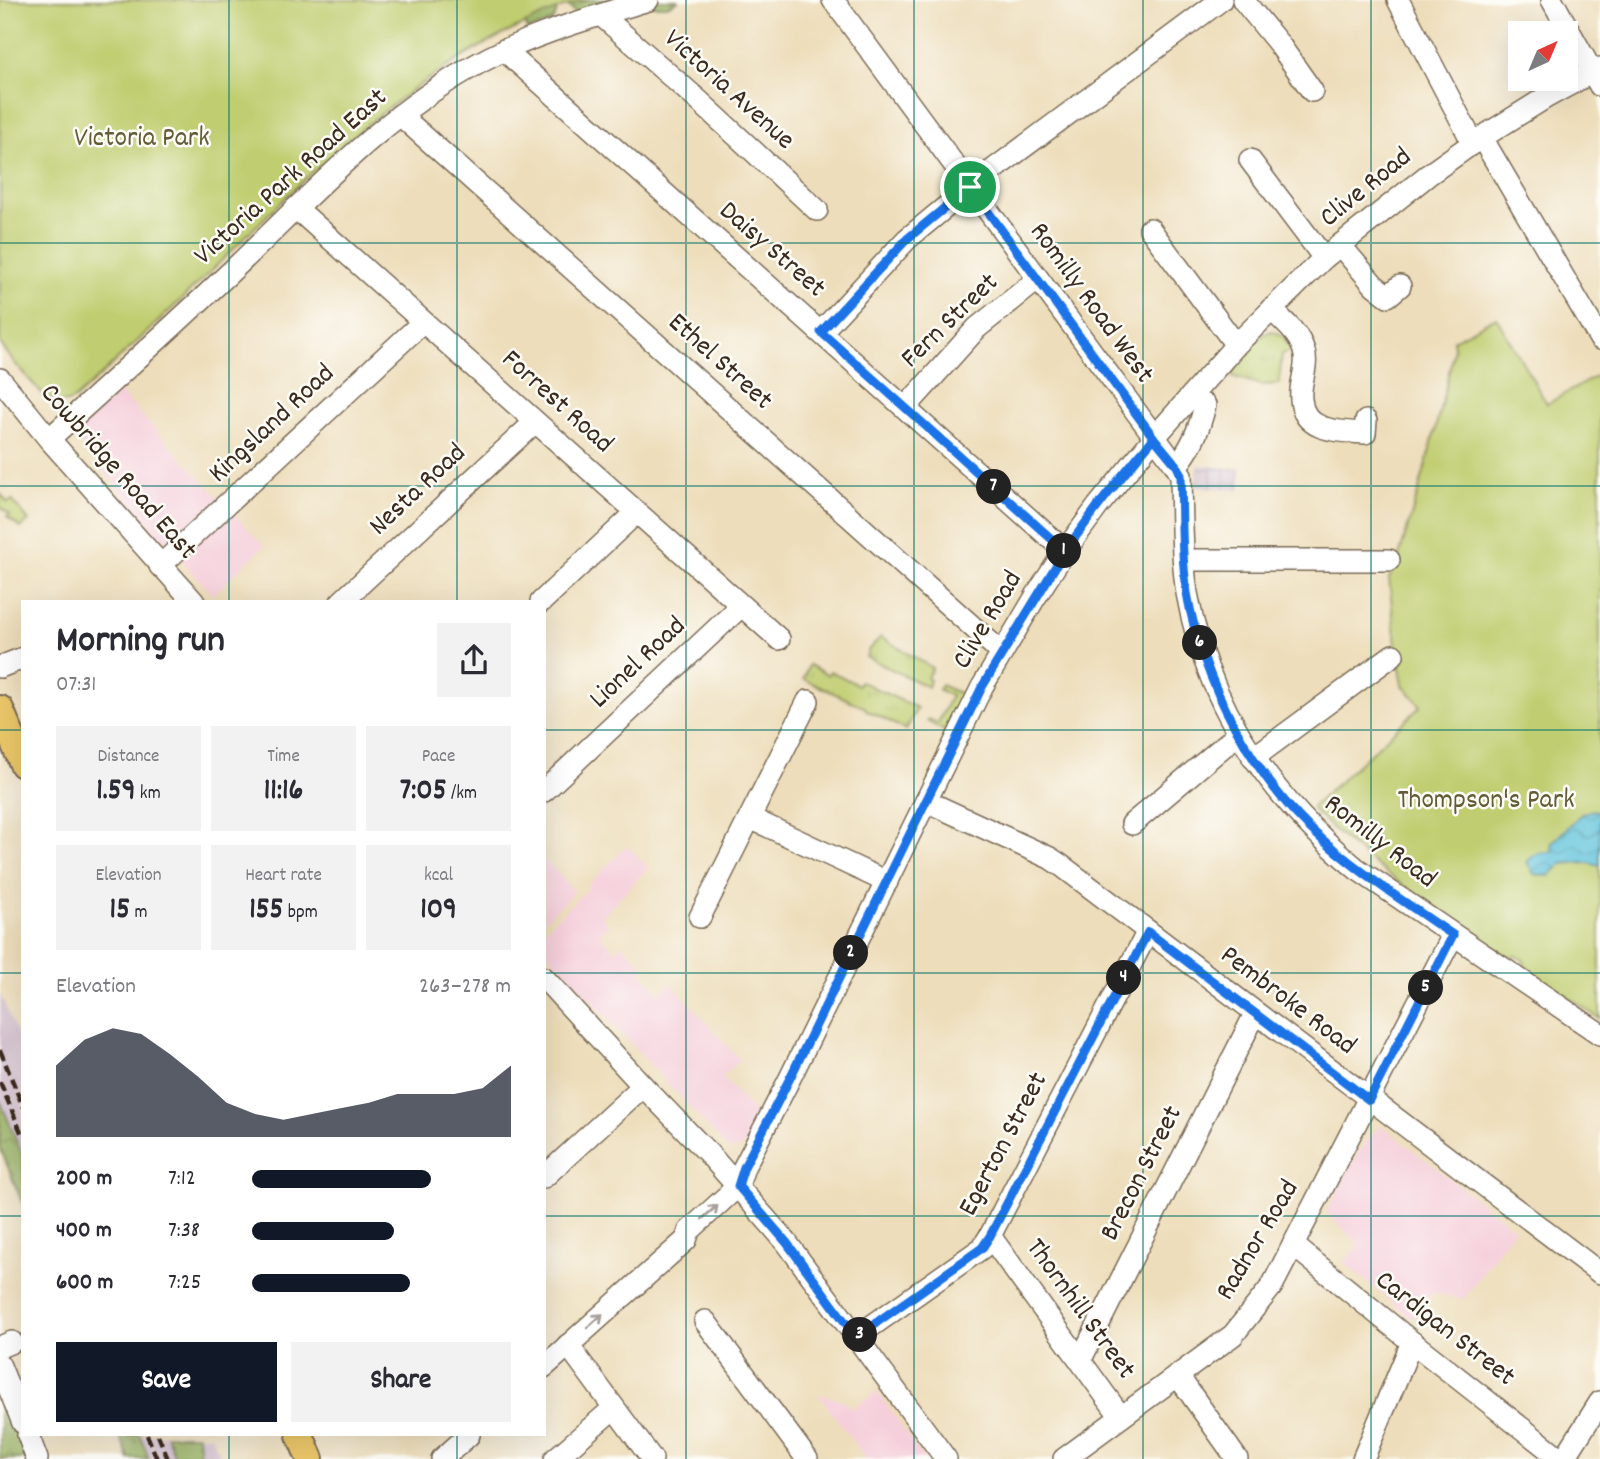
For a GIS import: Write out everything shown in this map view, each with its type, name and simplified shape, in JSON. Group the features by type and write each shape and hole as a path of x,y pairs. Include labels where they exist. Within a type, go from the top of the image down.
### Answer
{"main road":[{"path":"0,709 21,759"},
{"path":"300,1436 310,1459"}],"street":[{"name":"Victoria Park Road East","path":"48,439 240,263 358,148 400,114 451,79 503,50 648,0"},
{"name":"Romilly Road West","path":"833,0 1154,438"},
{"path":"821,332 907,239 970,187 1221,0"},
{"path":"1243,0 1279,44 1312,91"},
{"path":"1398,0 1477,140 1600,339"},
{"path":"1552,0 1597,75"},
{"name":"Victoria Avenue","path":"601,15 817,210"},
{"name":"Daisy Street","path":"503,50 1065,551"},
{"name":"Clive Road","path":"738,1186 744,1167 1002,653 1065,551 1098,506 1237,345 1332,252 1428,175 1477,140 1545,98 1597,75"},
{"name":"Ethel Street","path":"400,114 1002,653"},
{"path":"1250,160 1332,252 1369,289 1388,296 1400,286"},
{"name":"Forrest Road","path":"296,208 779,639"},
{"path":"1150,229 1237,345"},
{"name":"Fern Street","path":"906,407 977,328 1037,280"},
{"path":"1271,309 1300,340 1305,353 1306,366 1293,401 1319,427 1328,430 1365,433 1366,422"},
{"name":"Kingsland Road","path":"160,566 423,322"},
{"name":"Cowbridge Road East","path":"0,379 48,439 192,600"},
{"path":"1154,438 1177,466 1199,429 1205,405"},
{"name":"Nesta Road","path":"343,600 535,422"},
{"name":"Romilly Road","path":"1177,466 1181,475 1184,560 1194,625 1211,674 1238,734 1253,758 1301,818 1357,869 1600,1034"},
{"path":"543,600 637,512"},
{"path":"1184,560 1389,560"},
{"name":"Lionel Road","path":"546,789 741,606"},
{"path":"1253,758 1393,655"},
{"path":"0,667 21,659"},
{"path":"700,917 808,701"},
{"path":"1132,824 1238,734"},
{"name":"Pembroke Road","path":"926,801 1050,858 1600,1273"},
{"path":"750,818 887,882"},
{"name":"Egerton Street","path":"856,1337 982,1248 1148,932"},
{"name":"Radnor Road","path":"1064,1459 1233,1335 1252,1313 1272,1286 1453,935"},
{"path":"546,980 738,1186 787,1243 946,1459"},
{"name":"Brecon Street","path":"1081,1359 1255,1014"},
{"path":"546,1175 643,1086"},
{"path":"546,1365 686,1240 689,1231 738,1186"},
{"name":"Thornhill Street","path":"990,1236 1121,1417"},
{"name":"Cardigan Street","path":"1293,1245 1562,1459"},
{"path":"705,1321 807,1459"},
{"path":"1363,1459 1412,1342"},
{"path":"568,1345 652,1459"},
{"path":"0,1366 21,1418"},
{"path":"1178,1376 1237,1459"},
{"path":"1562,1459 1592,1431 1600,1402"},
{"path":"555,1459 614,1408"},
{"path":"28,1436 37,1459"},
{"path":"442,1459 468,1436"}],"shaded area":[{"path":"120,392 264,546 213,595 75,438 75,432"},
{"path":"1198,465 1241,469 1240,490 1196,487"},
{"path":"627,846 648,868 602,917 609,925 600,935 615,951 622,944 645,967 641,972 660,993 671,983 740,1060 722,1077 758,1116 744,1145 739,1149 729,1150 546,951 546,928 589,888 587,886"},
{"path":"546,860 575,892 546,919"},
{"path":"0,994 21,1043 21,1172 0,1120"},
{"path":"1380,1125 1514,1228 1464,1299 1433,1293 1412,1319 1344,1263 1359,1244 1326,1212 1358,1152"},
{"path":"877,1392 924,1459 866,1459 818,1394 843,1400 851,1409"},
{"path":"126,1436 211,1436 222,1459 135,1459"}],"green space":[{"name":"Victoria Park","path":"0,0 590,0 556,10 502,35 422,83 385,111 314,170 75,399 58,403 43,395 0,343"},
{"path":"524,0 679,0 667,6 575,13 567,5 557,5 557,12 552,20 528,30 518,6"},
{"name":"Thompson's Park","path":"1496,317 1547,404 1600,374 1600,1019 1525,967 1524,961 1517,956 1506,955 1404,886 1356,849 1311,808 1421,706 1403,685 1389,578 1395,569 1428,459 1454,348 1453,340"},
{"path":"1272,331 1285,338 1292,351 1282,354 1279,384 1261,385 1231,376 1253,343"},
{"path":"0,493 8,503 12,500 29,521 21,528 7,517 10,515 0,507"},
{"path":"881,637 932,668 927,678 930,680 928,687 866,657 869,649"},
{"path":"809,665 828,675 830,671 858,685 860,681 917,708 906,730 803,679"},
{"path":"941,685 964,695 946,732 927,721 928,719 938,723 951,696 939,690"},
{"path":"0,1100 21,1152 21,1200 0,1147"},
{"path":"0,1389 30,1459 0,1459"},
{"path":"120,1436 140,1436 149,1459 129,1459"},
{"path":"166,1436 198,1436 200,1459 176,1459"}],"water":[{"path":"1593,810 1600,812 1600,866 1583,862 1561,864 1549,876 1534,874 1527,862 1539,853 1552,852 1551,844 1581,814"}],"railway":[{"path":"0,1050 21,1102"},
{"path":"0,1082 21,1132"},
{"path":"147,1436 157,1459"},
{"path":"158,1436 168,1459"}],"route":[{"path":"970,187 907,239 821,332 1065,551 1098,506 1154,438 1181,475 1184,560 1194,625 1220,698 1238,734 1274,786 1321,839 1357,869 1453,935 1369,1100 1148,932 982,1248 856,1337 787,1243 738,1186 744,1167 982,687 1065,551 1154,438 970,187"}]}
